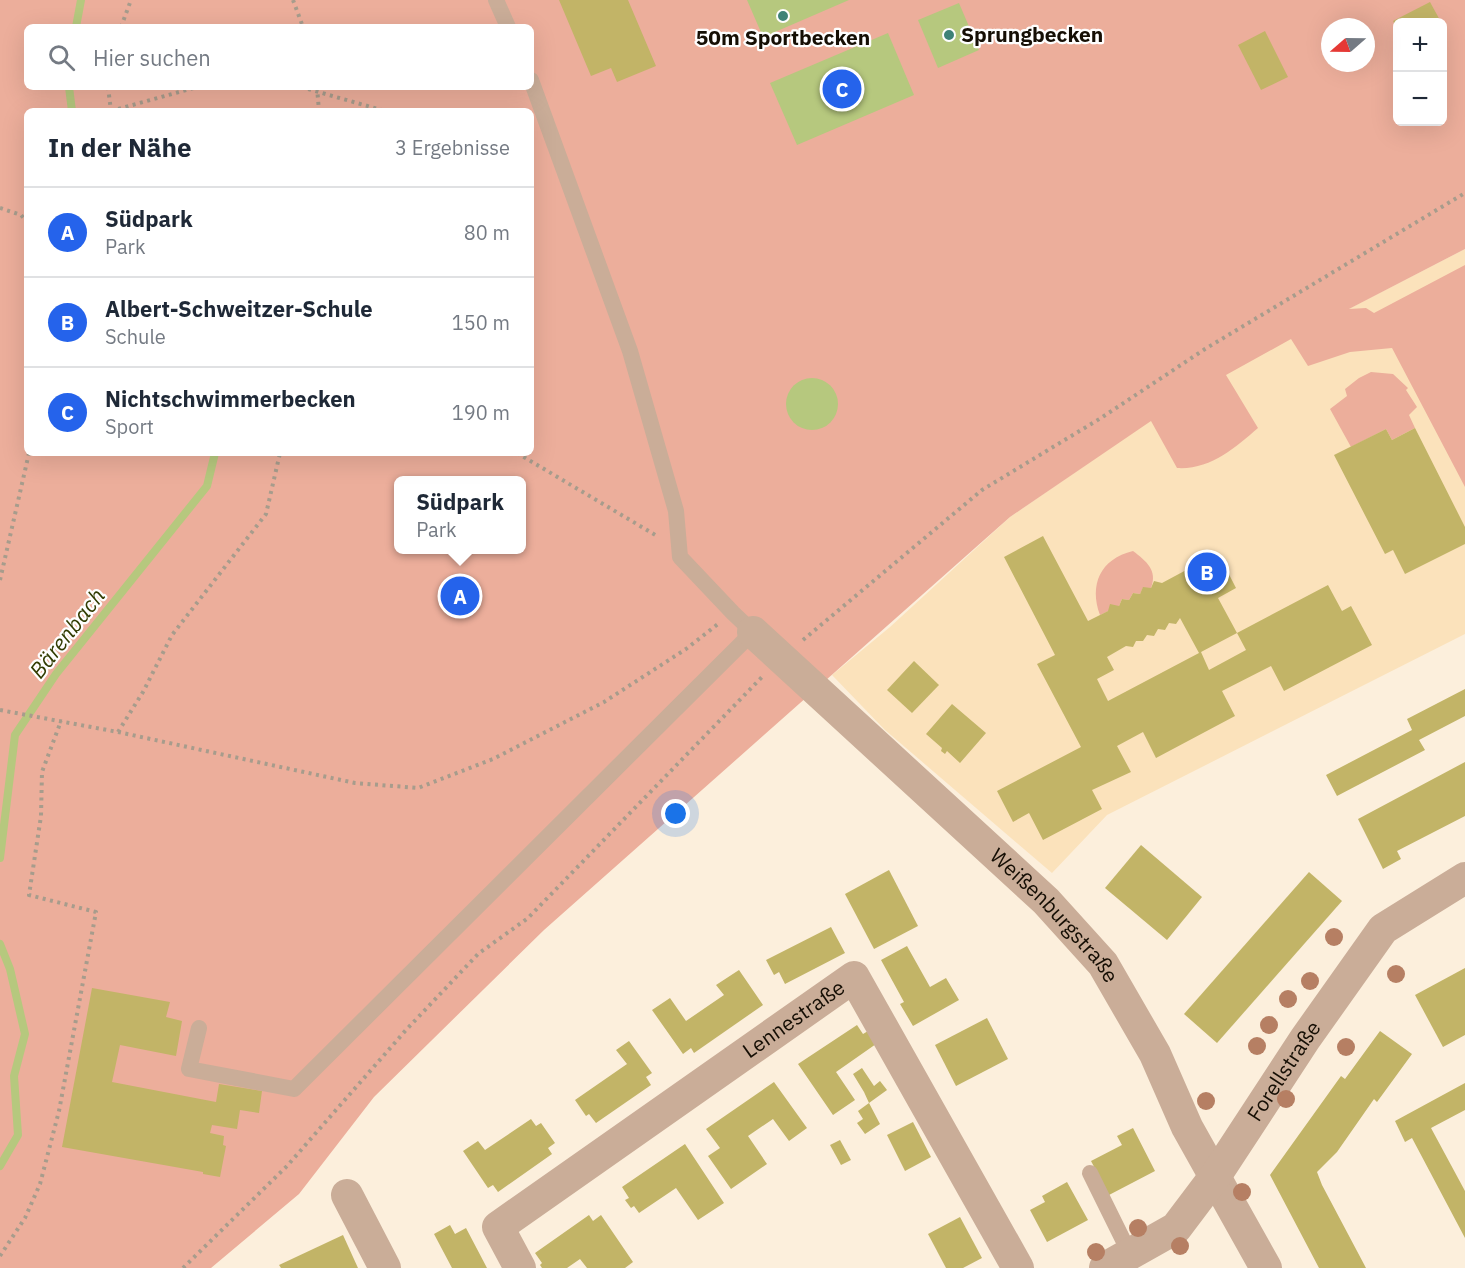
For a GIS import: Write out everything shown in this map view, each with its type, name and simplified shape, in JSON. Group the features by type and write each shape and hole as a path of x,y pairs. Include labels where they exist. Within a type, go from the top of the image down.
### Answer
{"street":[{"name":"Weißenburgstraße","path":"743,622 1046,901 1103,964 1155,1054 1187,1127 1216,1175 1266,1268"},
{"name":"Forellstraße","path":"1117,1261 1176,1228 1216,1175 1305,1039 1383,929 1465,878"},
{"name":"Lennestraße","path":"520,1268 498,1227 854,976 1018,1268"},
{"path":"347,1195 385,1268"}],"lane":[{"path":"496,0 507,24"},
{"path":"199,1028 189,1069 294,1089 743,622 680,557 676,511 630,351 534,88"},
{"path":"1090,1173 1117,1261"}],"path":[{"path":"122,24 131,0"},
{"path":"293,0 302,24"},
{"path":"108,90 111,108"},
{"path":"122,108 186,90"},
{"path":"319,108 317,90 374,108"},
{"path":"0,208 21,215 24,218"},
{"path":"0,580 28,456"},
{"path":"118,732 143,692 172,635 266,514 279,456"},
{"path":"523,456 646,528 680,557"},
{"path":"0,710 118,732 355,783 418,788 493,759 604,702 686,649 743,622"},
{"path":"0,1256 25,1218 40,1184 59,1111 96,912 29,895 41,816 42,772 58,720"}],"shaded area":[{"path":"0,0 1465,0 1465,249 1349,309 1366,308 1374,313 1465,265 1465,487 1392,348 1350,352 1308,366 1291,339 1226,375 1258,428 1240,443 1211,461 1189,468 1177,468 1151,421 1010,517 544,930 374,1097 299,1194 211,1268 0,1268"},
{"name":"50m Sportbecken","path":"747,0 849,0 775,32 777,37 773,39 770,33 763,37"},
{"name":"Sprungbecken","path":"959,3 979,50 938,68 918,20"},
{"path":"888,33 914,95 797,145 770,83"},
{"path":"1465,249 1465,634 1107,815 1052,873 885,730 832,675 890,627 1010,517 1151,420 1255,357"},
{"path":"1371,372 1393,374 1408,388 1406,390 1417,407 1409,415 1415,428 1392,440 1386,429 1351,447 1330,409 1347,396 1345,389"},
{"path":"807,378 817,378 831,385 838,404 831,423 817,430 807,430 797,426 790,419 786,409 786,399 790,389 797,382"},
{"path":"1133,551 1150,566 1153,576 1151,588 1143,588 1140,594 1133,593 1129,600 1122,599 1119,606 1100,615 1096,593 1100,575 1112,560"}],"building":[{"path":"559,0 628,0 656,66 617,82 611,68 591,76"},
{"path":"1430,2 1439,18 1399,18"},
{"path":"1265,31 1288,77 1261,90 1238,45"},
{"path":"1415,428 1465,527 1465,544 1405,574 1393,550 1385,554 1334,455 1386,429 1392,440"},
{"path":"1043,536 1088,621 1108,611 1110,604 1119,606 1122,599 1129,600 1133,593 1140,594 1143,587 1151,588 1154,581 1162,583 1218,553 1236,588 1218,598 1237,633 1328,585 1342,611 1351,606 1372,645 1284,691 1271,666 1222,691 1235,716 1156,758 1143,732 1117,746 1131,772 1092,790 1102,809 1043,840 1029,813 1013,822 997,791 1081,747 1037,664 1055,655 1004,557","holes":["1180,618 1199,653 1108,701 1097,679 1114,670 1107,657 1126,646 1133,647 1136,641 1143,641 1147,635 1154,636 1158,629 1165,630 1169,623 1176,624","1237,633 1246,650 1209,670 1201,652"]},
{"path":"914,661 939,685 912,713 887,690"},
{"path":"1465,689 1465,716 1419,740 1425,750 1337,796 1326,775 1412,730 1407,719"},
{"path":"952,704 986,733 960,763 947,751 945,754 941,751 942,748 926,734"},
{"path":"1465,762 1465,816 1397,851 1401,859 1383,869 1358,819"},
{"path":"1141,845 1202,897 1167,940 1105,888"},
{"path":"889,870 918,926 874,949 845,894"},
{"path":"1309,872 1342,901 1217,1043 1184,1014"},
{"path":"831,927 845,953 785,984 779,972 774,975 766,960"},
{"path":"907,946 930,987 946,978 959,1000 913,1026 900,1004 904,1002 881,960"},
{"path":"1465,968 1465,1035 1443,1047 1415,995"},
{"path":"739,970 763,1005 694,1053 691,1048 683,1054 652,1010 670,998 686,1021 724,995 716,985"},
{"path":"92,988 170,1002 166,1017 182,1021 176,1056 120,1045 112,1082 216,1102 219,1084 262,1091 259,1113 240,1110 237,1129 212,1125 210,1133 224,1136 223,1145 226,1146 220,1177 62,1147"},
{"path":"987,1018 1008,1059 956,1086 935,1045"},
{"path":"857,1025 863,1034 868,1031 876,1044 836,1072 855,1100 833,1115 798,1064"},
{"path":"1380,1031 1412,1054 1377,1102 1374,1099 1337,1152 1317,1172 1366,1268 1319,1268 1270,1175 1341,1076 1345,1079"},
{"path":"629,1041 652,1073 646,1077 651,1085 596,1123 589,1114 586,1116 575,1100 627,1064 616,1050"},
{"path":"862,1068 874,1086 880,1081 887,1090 869,1103 853,1074"},
{"path":"774,1082 807,1128 789,1141 773,1119 748,1136 767,1164 731,1189 708,1156 720,1148 706,1129"},
{"path":"1465,1083 1465,1110 1431,1128 1465,1191 1465,1238 1412,1138 1405,1142 1395,1121"},
{"path":"869,1103 880,1124 865,1134 857,1123 863,1119 858,1111"},
{"path":"531,1119 536,1126 541,1123 555,1143 548,1148 552,1154 498,1192 493,1185 488,1188 463,1151 478,1141 485,1150"},
{"path":"913,1122 931,1157 905,1171 887,1135"},
{"path":"1133,1128 1155,1171 1109,1195 1091,1161 1122,1145 1117,1136"},
{"path":"840,1140 851,1160 841,1165 830,1145"},
{"path":"685,1144 724,1203 698,1220 676,1188 639,1213 634,1206 631,1208 625,1200 629,1198 622,1187"},
{"path":"1067,1182 1088,1220 1047,1242 1030,1210 1045,1202 1042,1196"},
{"path":"589,1215 593,1221 601,1215 633,1262 625,1268 587,1268 580,1259 567,1268 542,1268 540,1265 542,1263 535,1253"},
{"path":"960,1217 982,1258 963,1268 946,1268 928,1234"},
{"path":"450,1225 455,1234 466,1228 487,1268 452,1268 434,1234"},
{"path":"343,1235 358,1268 281,1268 279,1265"}],"waterway":[{"name":"Bärenbach","path":"77,24 81,0"},
{"name":"Bärenbach","path":"69,90 72,108"},
{"name":"Bärenbach","path":"0,858 15,735 56,674 207,486 214,456"},
{"name":"Bärenbach","path":"0,944 10,969 25,1034 14,1076 18,1135 0,1166"}],"place":[{"name":"50m Sportbecken","path":"783,16"},
{"name":"Sprungbecken","path":"949,35"},
{"name":"Nichtschwimmerbecken","path":"842,89"},
{"name":"Albert-Schweitzer-Schule","path":"1207,572"},
{"name":"Südpark","path":"460,596"}]}
